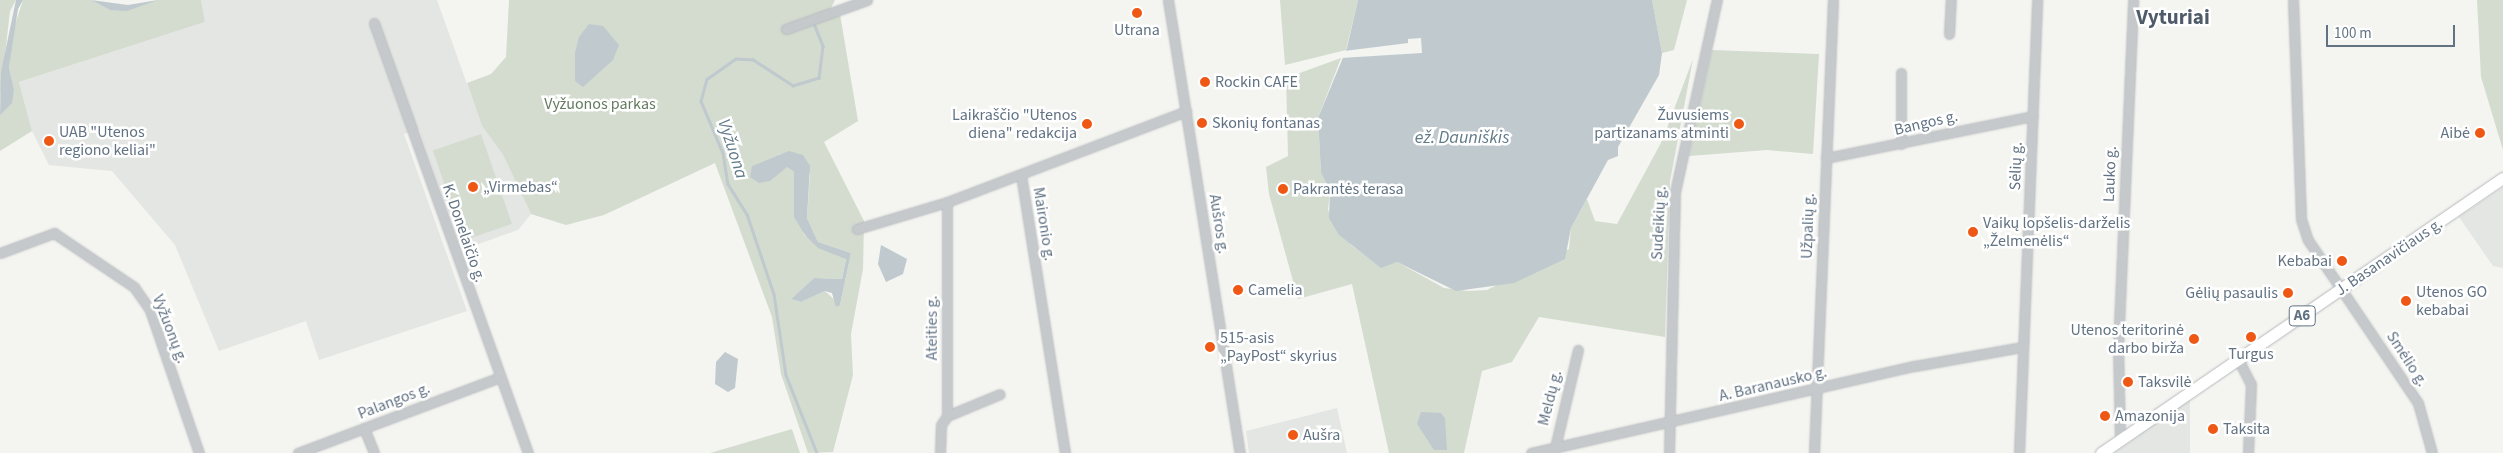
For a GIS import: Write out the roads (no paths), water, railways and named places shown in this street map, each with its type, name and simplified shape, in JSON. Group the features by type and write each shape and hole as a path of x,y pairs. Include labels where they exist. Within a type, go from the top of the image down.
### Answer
{"main road":[{"name":"J. Basanavičiaus g.","path":"2101,453 2503,178"}],"street":[{"path":"786,29 867,0"},
{"name":"Aušros g.","path":"1168,0 1240,453"},
{"name":"Sudeikių g.","path":"1669,453 1675,192 1717,0"},
{"name":"Užpalių g.","path":"1814,453 1833,0"},
{"path":"1949,34 1951,0"},
{"name":"Sėlių g.","path":"2019,453 2038,0"},
{"name":"Lauko g.","path":"2120,440 2118,339 2133,0"},
{"name":"Smėlio g.","path":"2293,0 2301,219 2308,240 2418,403 2432,453"},
{"name":"K. Donelaičio g.","path":"374,23 528,453"},
{"path":"1901,73 1901,144"},
{"name":"Maironio g.","path":"1065,453 1021,175 1186,111"},
{"name":"Bangos g.","path":"1826,158 2033,116"},
{"path":"857,229 947,202 1021,175"},
{"name":"Ateities g.","path":"940,453 941,425 947,416 947,202"},
{"name":"Vyžuonų g.","path":"0,253 49,232 68,238 134,286 145,300 199,453"},
{"name":"A. Baranausko g.","path":"1531,453 1554,450 1915,366 2022,347"},
{"name":"Meldų g.","path":"1554,450 1578,350"},
{"path":"2238,359 2251,384 2248,453"},
{"name":"Palangos g.","path":"298,453 500,377"},
{"path":"947,416 1000,394"},
{"path":"364,428 374,453"}],"water":[{"path":"16,0 23,0 18,9 9,67 14,90 12,103 0,115 1,72"},
{"path":"91,0 128,5 158,0 127,11 110,10"},
{"name":"ež. Dauniškis","path":"1358,0 1652,0 1662,53 1659,75 1618,147 1618,156 1608,160 1571,228 1565,259 1514,283 1456,291 1397,262 1381,268 1339,235 1329,218 1330,190 1321,173 1318,118 1347,48"},
{"path":"589,24 603,26 619,45 613,60 583,87 575,81 575,53 579,37"},
{"path":"789,151 803,155 810,166 807,218 818,242 851,253 840,305 836,307 832,293 825,291 801,302 791,299 814,278 842,279 846,259 818,248 805,235 794,217 794,172 787,167 770,181 759,183 750,177 752,166"},
{"path":"881,245 907,259 903,274 886,282 878,264"},
{"path":"725,352 738,359 735,388 728,392 715,384 716,362"},
{"path":"1421,412 1441,413 1445,418 1447,450 1434,450 1417,424"}],"waterway":[{"name":"Vyžuona","path":"813,21 823,46 819,78 793,86 753,60 736,59 707,79 701,101 723,153 728,184 747,214 774,294 786,375 817,453"}],"place":[{"name":"Utrana","path":"1137,13"},
{"name":"Rockin CAFE","path":"1205,82"},
{"name":"Skonių fontanas","path":"1202,123"},
{"name":"Laikraščio \"Utenos diena\" redakcija","path":"1087,124"},
{"name":"Žuvusiems partizanams atminti","path":"1739,124"},
{"name":"Aibė","path":"2480,133"},
{"name":"UAB \"Utenos regiono keliai\"","path":"49,141"},
{"name":"„Virmebas“","path":"473,187"},
{"name":"Pakrantės terasa","path":"1283,189"},
{"name":"Vaikų lopšelis-darželis „Želmenėlis“","path":"1973,232"},
{"name":"Kebabai","path":"2342,261"},
{"name":"Camelia","path":"1238,290"},
{"name":"Gėlių pasaulis","path":"2288,293"},
{"name":"Utenos GO kebabai","path":"2406,301"},
{"name":"Turgus","path":"2251,337"},
{"name":"Utenos teritorinė darbo birža","path":"2194,339"},
{"name":"515-asis „PayPost“ skyrius","path":"1210,347"},
{"name":"Taksvilė","path":"2128,382"},
{"name":"Amazonija","path":"2105,416"},
{"name":"Taksita","path":"2213,429"},
{"name":"Aušra","path":"1293,435"}],"district":[{"name":"Vyturiai","path":"2173,17"}],"park label":[{"name":"Vyžuonos parkas","path":"600,104"}]}
